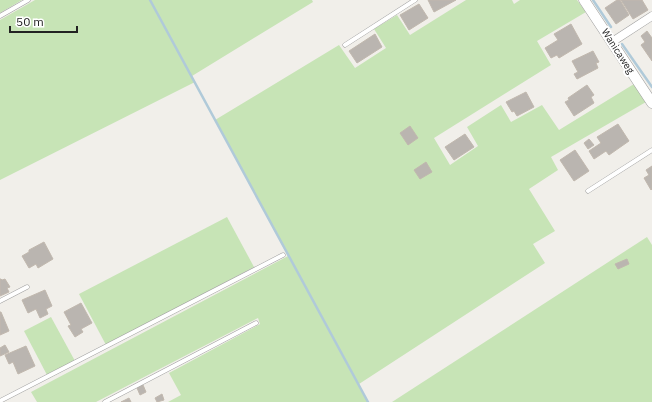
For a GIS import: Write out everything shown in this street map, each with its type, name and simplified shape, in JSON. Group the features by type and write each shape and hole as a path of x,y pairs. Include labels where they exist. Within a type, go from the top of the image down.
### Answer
{"street":[{"name":"Wanicaweg","path":"584,0 652,103"},
{"path":"612,42 652,16"}],"lane":[{"path":"0,16 28,0"},
{"path":"345,45 414,0"},
{"path":"588,191 652,150"},
{"path":"0,401 283,255"},
{"path":"0,301 27,287"},
{"path":"106,402 256,323"}],"green space":[{"path":"0,0 22,0 0,13"},
{"path":"35,0 312,0 313,2 192,76 195,82 0,180 0,20"},
{"path":"466,0 512,0 514,4 520,0 577,0 586,12 537,41 551,65 434,138 450,165 478,146 467,127 501,105 511,122 542,105 559,130 634,84 646,102 551,157 558,170 529,189 555,231 533,244 545,263 359,384 368,402 168,402 181,395 169,373 260,324 258,318 96,402 37,402 31,392 288,256 215,120 339,45 355,68 386,48 374,29 397,15 410,35"},
{"path":"227,217 254,267 106,345 79,294"},
{"path":"647,237 652,245 652,402 392,402"},
{"path":"51,317 75,361 47,375 24,331"}],"building":[{"path":"428,0 456,0 434,12"},
{"path":"617,0 620,0 629,15 616,24 605,8"},
{"path":"621,0 642,0 648,10 633,19"},
{"path":"419,4 428,18 409,30 400,15"},
{"path":"571,24 582,44 559,58 557,55 551,58 545,48 558,40 554,34"},
{"path":"647,31 652,38 652,61 641,45 645,42 641,36"},
{"path":"375,34 382,47 357,63 349,51"},
{"path":"593,51 599,62 596,63 598,68 577,79 574,74 578,72 572,61"},
{"path":"587,85 594,95 591,97 594,103 574,116 565,102 569,100 568,98"},
{"path":"526,92 534,107 517,116 514,111 512,112 506,102"},
{"path":"618,124 629,141 609,155 606,151 594,159 589,151 601,143 597,137"},
{"path":"410,126 418,138 408,145 400,133"},
{"path":"465,134 474,147 454,160 445,147"},
{"path":"589,139 594,145 588,149 584,143"},
{"path":"575,150 589,171 574,181 560,160"},
{"path":"426,162 432,172 420,179 414,170"},
{"path":"652,166 651,190 644,178 649,175 646,170"},
{"path":"44,242 53,259 38,268 36,264 29,268 22,256 29,252 29,250"},
{"path":"627,259 629,264 618,269 615,264"},
{"path":"0,279 5,279 10,287 7,288 9,292 0,296"},
{"path":"45,290 52,306 46,309 48,314 40,318 36,309 28,313 22,300"},
{"path":"81,303 92,323 81,329 83,332 75,337 68,326 71,325 64,312"},
{"path":"0,312 9,331 0,335"},
{"path":"5,345 9,352 0,356 0,348"},
{"path":"26,346 35,366 18,374 13,362 9,364 5,355"},
{"path":"143,385 146,392 140,395 137,388"},
{"path":"162,394 164,400 157,402 155,398"},
{"path":"129,398 131,402 121,402"}],"waterway":[{"path":"150,0 368,402"},
{"path":"593,0 611,27"},
{"path":"622,44 652,87"}]}
